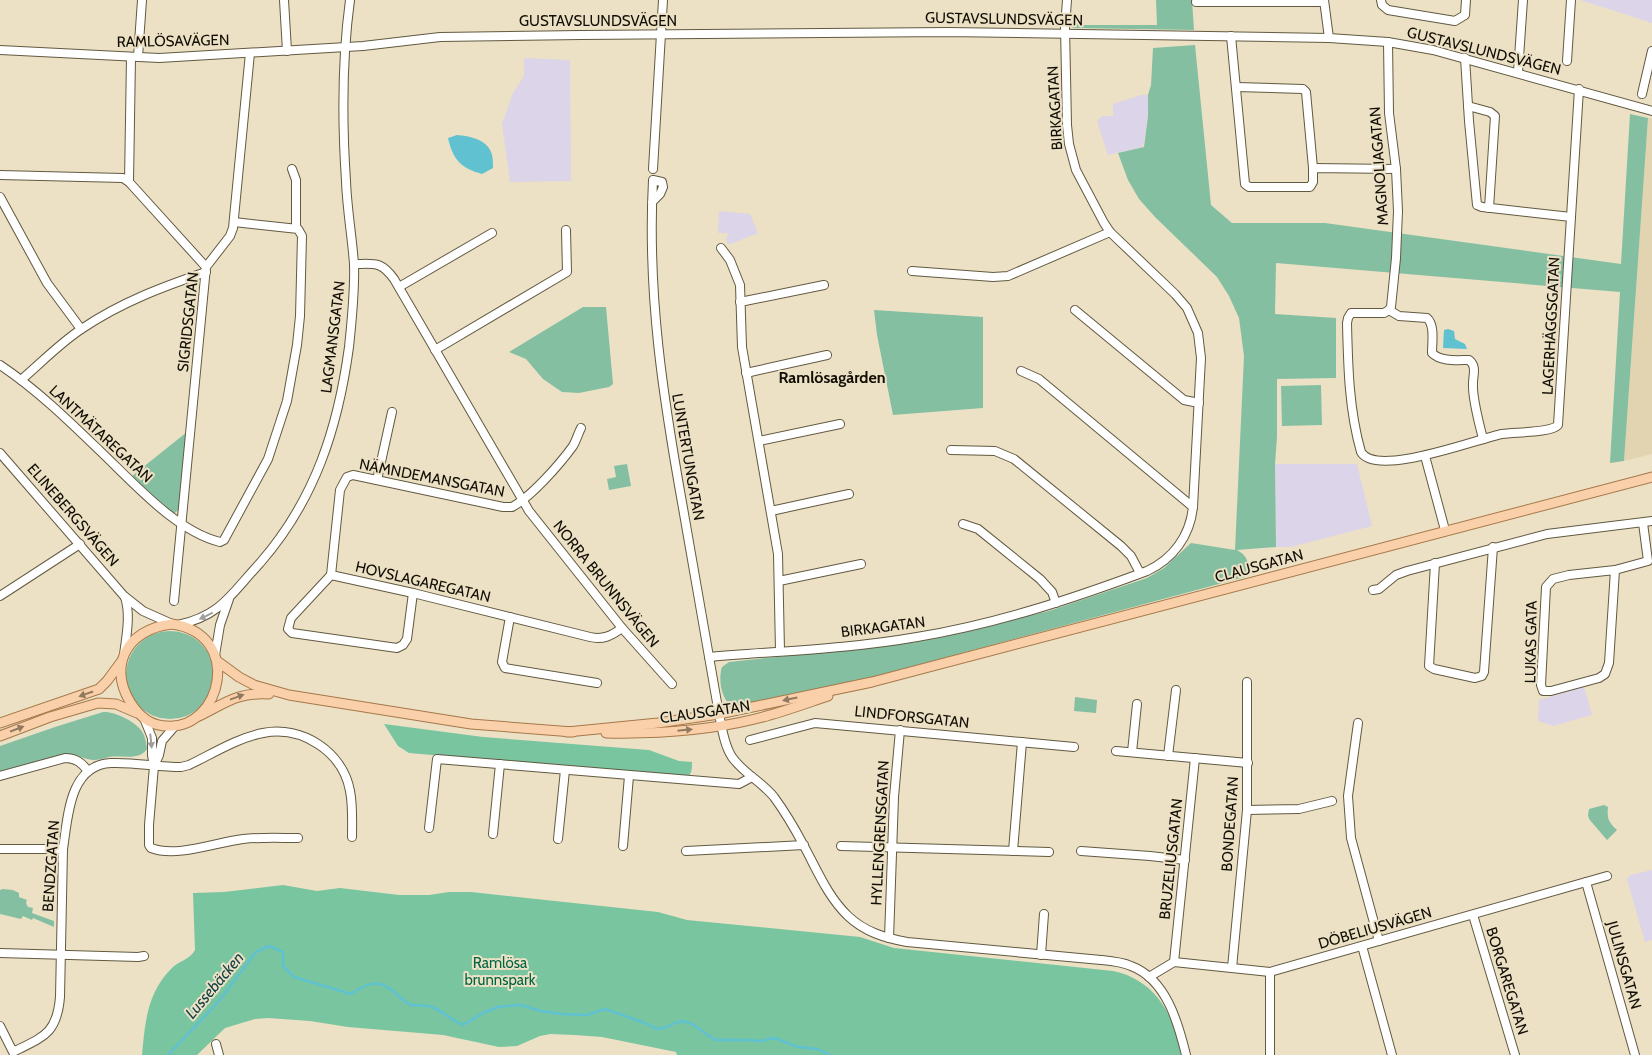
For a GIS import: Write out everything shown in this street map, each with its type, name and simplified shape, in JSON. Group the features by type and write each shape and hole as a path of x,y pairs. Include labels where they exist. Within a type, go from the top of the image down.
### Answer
{"main road":[{"name":"CLAUSGATAN","path":"193,719 241,695 256,693 289,695 471,724 567,732 652,733 722,726 779,712 872,682 1652,477"},
{"path":"0,723 99,689 110,678 132,642 142,633 156,626 175,625 194,631 210,645 216,658 218,680 216,688 205,708 186,724 161,726 116,704 98,703 50,717 0,736"},
{"name":"CLAUSGATAN","path":"216,658 239,677 254,685 289,695"},
{"path":"123,659 121,676 123,687 127,698 141,716"},
{"name":"CLAUSGATAN","path":"567,732 658,723 719,714 872,682"}],"street":[{"path":"128,182 134,57 142,0"},
{"path":"284,0 287,51"},
{"name":"LAGMANSGATAN","path":"175,625 209,615 219,609 269,552 290,524 320,468 336,417 347,358 352,317 354,264 344,158 346,47 350,0"},
{"path":"653,169 662,0"},
{"name":"BIRKAGATAN","path":"709,657 857,645 918,637 973,625 1056,603 1161,564 1180,544 1189,529 1194,507 1201,345 1192,316 1175,294 1110,232 1082,182 1070,151 1067,125 1065,34 1067,0"},
{"path":"1381,0 1382,5 1388,10 1455,22 1465,15 1466,0"},
{"path":"1518,72 1523,0"},
{"path":"1567,61 1571,0"},
{"path":"1196,2 1324,1 1330,38"},
{"name":"GUSTAVSLUNDSVÄGEN","path":"346,47 440,37 939,32 1330,38 1388,42 1433,50 1652,110"},
{"path":"1231,36 1245,184 1249,186 1310,187 1313,182 1313,168 1305,90 1299,88 1236,87"},
{"name":"MAGNOLIAGATAN","path":"1388,42 1389,113 1396,169 1397,239 1389,310"},
{"name":"RAMLÖSAVÄGEN","path":"0,50 50,51 134,57 346,47"},
{"path":"1642,94 1652,51"},
{"name":"SIGRIDSGATAN","path":"174,602 206,270 230,236 234,222 250,53"},
{"path":"1465,58 1476,200 1479,206 1571,217"},
{"name":"LAGERHÄGGSGATAN","path":"1424,456 1483,439 1516,432 1549,430 1556,428 1558,425 1579,89"},
{"path":"1468,106 1490,112 1494,116 1489,208"},
{"path":"1313,168 1396,169"},
{"path":"234,222 296,228 296,180 292,169"},
{"path":"0,175 123,178 206,270 121,305 82,329 21,380"},
{"path":"0,197 47,283 82,329"},
{"name":"LUNTERTUNGATAN","path":"652,202 652,280 659,366 719,714 732,758 773,795 804,845 830,895 838,906 863,927 889,938 907,942 1101,960 1123,964 1141,971 1149,977"},
{"name":"LANTMÄTAREGATAN","path":"0,365 21,380 82,433 159,506 182,524 220,542 224,540 273,446 287,401 299,330 303,269 302,236 296,228"},
{"path":"435,350 567,272 566,230"},
{"path":"912,272 993,277 1008,276 1110,232"},
{"path":"399,287 492,233"},
{"path":"721,248 730,260 739,282 741,339 778,554 780,651"},
{"name":"NORRA BRUNNSVÄGEN","path":"354,264 383,266 386,268 535,519 622,628 672,684"},
{"path":"740,302 824,285"},
{"path":"1076,310 1184,400 1199,403"},
{"path":"1445,530 1424,456 1396,460 1374,460 1364,456 1360,448 1351,404 1348,370 1348,318 1351,313 1384,313 1389,310 1399,316 1430,319 1432,324 1432,353 1441,359 1469,360 1472,363 1474,368 1472,386 1483,439"},
{"path":"746,373 827,355"},
{"path":"1021,371 1039,379 1194,507"},
{"path":"377,480 392,412"},
{"path":"759,441 840,424"},
{"path":"522,500 553,470 573,446 581,428"},
{"path":"951,450 994,451 1014,459 1121,546 1131,556 1140,573"},
{"name":"ELINEBERGSVÄGEN","path":"0,452 124,596 143,611 175,625"},
{"name":"NÄMNDEMANSGATAN","path":"331,575 342,485 350,475 503,507 512,507 522,500"},
{"path":"771,511 849,494"},
{"path":"1373,590 1379,589 1396,575 1493,547 1547,534 1652,521"},
{"name":"LUKAS GATA","path":"1615,570 1609,663 1605,674 1599,678 1551,692 1543,691 1541,685 1546,587 1553,579 1569,575 1615,570 1650,561 1643,523"},
{"path":"963,524 978,529 1040,579 1052,592 1056,603"},
{"path":"0,596 80,544"},
{"path":"1435,563 1429,666 1434,669 1475,678 1482,676 1484,672 1493,547"},
{"path":"779,581 861,564"},
{"path":"331,575 291,618 288,626 290,632 397,648 403,645 407,639 413,593"},
{"name":"HOVSLAGAREGATAN","path":"331,575 596,638 608,637 622,628"},
{"path":"123,659 128,622 124,596"},
{"name":"LAGMANSGATAN","path":"216,658 220,625 229,598"},
{"path":"510,617 502,662 504,668 597,683"},
{"name":"BONDEGATAN","path":"1232,968 1247,810 1247,682"},
{"path":"1168,756 1176,690"},
{"path":"1132,752 1137,704"},
{"path":"141,716 152,738 154,766 149,825 149,845 151,848 177,850 251,838 298,838"},
{"name":"LINDFORSGATAN","path":"750,740 815,723 1074,747"},
{"path":"1358,723 1348,796 1351,838 1379,941"},
{"path":"154,766 164,737 175,726"},
{"name":"HYLLENGRENSGATAN","path":"889,938 894,847 894,797 900,730"},
{"path":"0,776 65,758 74,758 88,771 94,767 109,763 181,767 241,740 264,732 286,732 305,737 328,752 343,771 351,799 352,837"},
{"path":"1012,851 1022,742"},
{"path":"1116,751 1248,764"},
{"name":"BRUZELIUSGATAN","path":"1174,962 1195,758"},
{"path":"429,828 437,759 739,784 752,777"},
{"path":"493,834 500,764"},
{"path":"558,839 565,770"},
{"name":"BENDZGATAN","path":"0,1026 13,1052 41,1038 50,1030 58,1012 63,849 74,792 80,780 88,771"},
{"path":"623,846 629,776"},
{"path":"1247,810 1299,809 1332,800"},
{"path":"686,851 804,845"},
{"path":"841,846 1049,852"},
{"path":"0,849 63,849"},
{"path":"1081,852 1184,860"},
{"name":"DÖBELIUSVÄGEN","path":"1174,962 1270,972 1607,876"},
{"name":"JULINSGATAN","path":"1586,882 1635,1055"},
{"path":"1041,955 1044,914"},
{"name":"BORGAREGATAN","path":"1473,915 1515,1055"},
{"path":"1362,946 1392,1055"},
{"path":"0,953 144,956"},
{"path":"1174,962 1149,977 1160,988 1169,1006 1186,1055"},
{"path":"1270,972 1270,1055"},
{"path":"216,1044 219,1055"}],"shaded area":[{"path":"1580,0 1652,0 1652,23 1618,12"},
{"path":"524,58 570,60 571,181 510,182 502,124 513,93 524,76"},
{"path":"1141,95 1148,95 1148,116 1143,147 1108,155 1097,122 1102,116 1113,116 1113,104"},
{"path":"1648,118 1652,119 1652,454 1624,461"},
{"path":"719,211 750,214 758,233 728,245 726,238 729,235 727,233 718,233"},
{"path":"1275,464 1357,464 1372,526 1291,547 1276,547"},
{"path":"1584,687 1592,715 1553,726 1538,721 1539,700"},
{"path":"1652,870 1652,940 1645,942 1627,879 1630,875"}],"green space":[{"path":"1156,0 1192,0 1194,30 1073,28 1071,25 1071,22 1075,22 1080,25 1157,25"},
{"path":"1195,45 1211,205 1232,223 1325,223 1621,264 1630,114 1648,118 1624,461 1610,463 1620,292 1276,263 1275,314 1336,318 1336,378 1277,379 1276,547 1237,550 1244,555 1247,561 1248,568 1245,577 833,687 733,707 729,704 721,689 722,667 729,662 917,642 1049,611 1147,578 1164,568 1191,543 1235,550 1244,356 1239,318 1229,296 1217,277 1139,199 1128,180 1118,153 1144,147 1153,48"},
{"path":"583,307 606,307 613,384 609,387 579,393 562,392 543,379 526,359 509,352"},
{"path":"874,310 983,317 983,408 893,415"},
{"path":"1321,385 1322,425 1282,426 1281,386"},
{"path":"187,432 180,508 175,513 171,513 132,476"},
{"path":"627,464 631,486 609,490 607,479 616,477 614,466"},
{"path":"161,631 179,631 195,638 207,650 214,666 214,684 207,700 195,712 179,719 161,719 145,712 133,700 126,684 126,666 133,650 145,638"},
{"path":"1075,697 1097,700 1096,713 1074,711"},
{"path":"103,712 118,715 137,726 143,733 146,741 147,749 144,753 135,756 93,760 66,754 0,774 0,746"},
{"path":"384,724 483,737 649,750 679,761 692,762 692,768 688,777 409,753 398,746"},
{"path":"1604,805 1608,807 1608,817 1617,830 1607,840 1589,819 1588,815 1589,809"},
{"name":"Ramlösa brunnspark","path":"283,885 317,891 340,888 399,895 471,892 658,912 687,920 860,937 894,948 1113,971 1141,982 1152,991 1168,1013 1178,1040 1181,1055 677,1055 676,1052 602,1037 550,1034 540,1036 517,1046 499,1047 443,1035 268,1018 255,1019 225,1028 197,1055 142,1055 146,1020 157,988 171,969 190,956 195,950 193,893 224,892"},
{"path":"0,890 19,893 19,897 27,900 28,907 33,908 32,913 54,921 54,927 33,918 32,920 23,916 21,919 0,914"}],"water":[{"path":"457,135 472,137 485,144 492,154 493,168 482,174 463,166 452,152 448,138"},
{"path":"1444,330 1454,331 1455,339 1465,344 1467,349 1443,348"}],"waterway":[{"name":"Lussebäcken","path":"168,1055 219,1001 256,952 269,946 283,952 283,966 294,977 351,994 367,985 382,985 409,1004 432,1007 463,1025 483,1013 498,1007 520,1005 561,1014 587,1015 605,1009 657,1029 683,1021 692,1024 715,1040 762,1041 772,1038 798,1047 818,1049 830,1055"}],"district":[{"name":"Ramlösagården","path":"832,377"}]}
